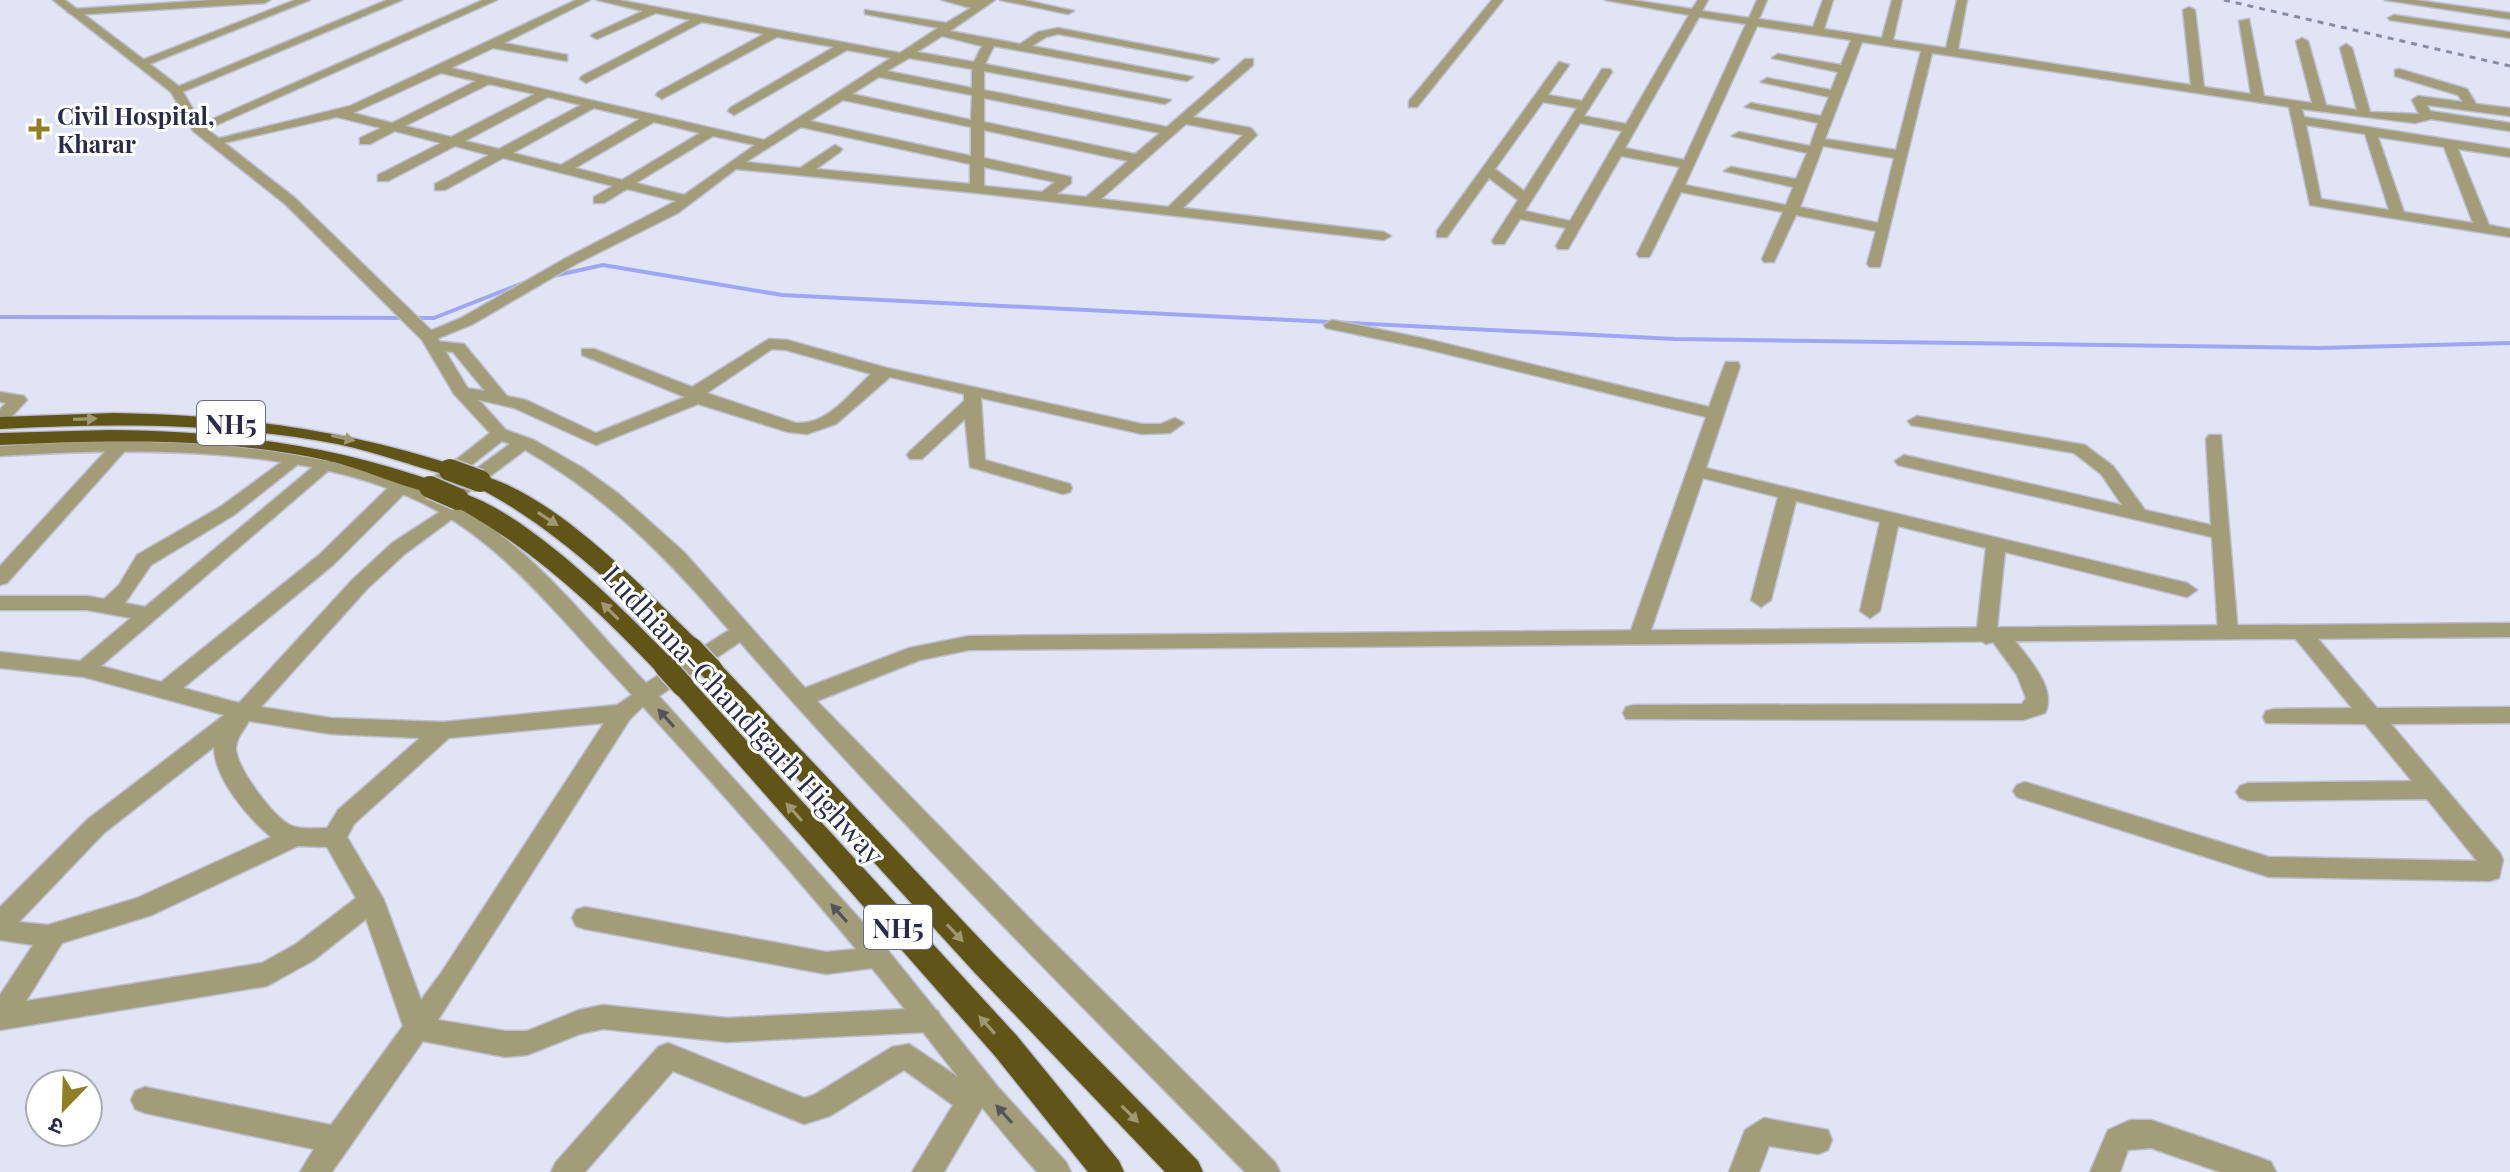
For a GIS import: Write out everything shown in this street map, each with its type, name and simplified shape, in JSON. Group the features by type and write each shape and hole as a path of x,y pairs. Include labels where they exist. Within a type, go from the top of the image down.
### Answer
{"highway":[{"name":"NH5","path":"2,426 195,419 292,429 371,444 510,494 561,527 691,648 985,964 1187,1172"},
{"name":"Ludhiana-Chandigarh Highway","path":"2,426 272,444 344,458 528,539 589,591 674,676 1006,1046 1108,1172"}],"street":[{"path":"58,0 176,90 198,128 290,201 411,319 432,341 460,390 500,434 552,457 612,498 677,557 801,698 1027,933 1265,1172"},
{"path":"73,12 195,0"},
{"path":"179,2 265,0"},
{"path":"143,62 305,0"},
{"path":"176,90 397,0"},
{"path":"198,128 492,0"},
{"path":"215,141 341,113 585,0"},
{"path":"602,0 845,46 978,66 1165,100"},
{"path":"947,0 984,2"},
{"path":"1005,0 1068,11"},
{"path":"1413,104 1498,0"},
{"path":"1610,0 2258,100 2370,131 2510,153"},
{"path":"1563,246 1703,0"},
{"path":"1644,254 1689,165 1762,0"},
{"path":"1817,32 1828,0"},
{"path":"1886,43 1897,0"},
{"path":"1951,54 1962,0"},
{"path":"2510,16 2388,0 2395,22 2510,35"},
{"path":"432,341 551,272 687,200 733,165 906,56 984,2"},
{"path":"597,36 654,10"},
{"path":"2189,10 2198,91"},
{"path":"869,12 988,42 1187,77"},
{"path":"586,79 700,19"},
{"path":"2245,21 2258,100"},
{"path":"1022,48 1042,34 1058,31 1213,59"},
{"path":"662,95 775,33"},
{"path":"1769,259 1791,211 1857,39"},
{"path":"2302,41 2320,108"},
{"path":"977,189 978,66 988,42"},
{"path":"493,44 563,58"},
{"path":"734,111 845,46"},
{"path":"2346,48 2365,115"},
{"path":"1875,264 1899,155 1927,50"},
{"path":"1778,58 1845,69"},
{"path":"1090,201 1249,62"},
{"path":"1442,234 1563,65"},
{"path":"440,69 766,144"},
{"path":"1499,241 1606,72"},
{"path":"878,73 1168,131"},
{"path":"2399,73 2463,92 2472,107"},
{"path":"365,141 489,79"},
{"path":"1767,82 1835,94"},
{"path":"383,178 545,94"},
{"path":"842,96 1138,159"},
{"path":"1538,97 1584,105"},
{"path":"2426,116 2418,100 2510,112"},
{"path":"440,187 592,104"},
{"path":"1751,107 1824,120"},
{"path":"2296,112 2320,108 2415,119 2426,116 2510,127"},
{"path":"2296,112 2315,202 2510,233"},
{"path":"341,113 687,200"},
{"path":"563,169 653,117"},
{"path":"1575,118 1630,129"},
{"path":"1173,210 1250,135 1246,131 1182,119"},
{"path":"799,123 1066,180 1046,196"},
{"path":"599,200 712,131"},
{"path":"2370,131 2398,215"},
{"path":"1739,136 1899,155"},
{"path":"2449,143 2483,229"},
{"path":"803,172 835,149"},
{"path":"1618,151 1689,165"},
{"path":"733,165 1046,196 1384,236"},
{"path":"1487,169 1526,200"},
{"path":"1731,171 1799,184"},
{"path":"1676,187 1883,228"},
{"path":"1517,214 1575,226"},
{"path":"1332,325 1437,346 1716,414"},
{"path":"432,341 458,347 500,398"},
{"path":"460,390 500,398 596,440 699,396 769,344 787,345 972,397 1142,429 1164,429 1175,423"},
{"path":"588,352 699,396 794,428 810,430 829,422 884,372"},
{"path":"1638,639 1732,366"},
{"path":"0,397 18,400 2,426"},
{"path":"916,455 972,397"},
{"path":"972,397 976,463 1063,488"},
{"path":"1917,421 2079,449 2107,470 2139,515"},
{"path":"334,838 295,837 143,907 48,936 12,934 1,927 67,851 243,712 360,584 399,548 500,434"},
{"path":"2215,439 2228,633"},
{"path":"440,499 523,443"},
{"path":"0,578 118,448"},
{"path":"0,451 118,448 195,451 291,461 326,465 440,499 502,544 645,694 879,958 929,1020 976,1095 1056,1172"},
{"path":"108,607 130,585 144,560 227,511 291,461"},
{"path":"1904,461 2220,533"},
{"path":"84,669 326,465"},
{"path":"1696,471 2187,590"},
{"path":"166,690 326,560 400,487"},
{"path":"1761,600 1789,492"},
{"path":"1870,611 1891,516"},
{"path":"1634,713 2023,712 2037,707 2038,699 2032,687 1993,636 1996,542"},
{"path":"0,603 69,602 147,614"},
{"path":"801,698 916,653 969,643 2510,630"},
{"path":"315,1172 417,1028 622,713 645,694 742,631"},
{"path":"2025,791 2269,867 2490,871 2491,860 2301,632"},
{"path":"0,660 84,669 243,712 331,726 443,730 622,713"},
{"path":"243,712 226,740 230,765 268,822 295,837"},
{"path":"2274,717 2510,715"},
{"path":"334,838 346,817 443,730"},
{"path":"2248,792 2435,790"},
{"path":"334,838 372,900 387,933 417,1028"},
{"path":"0,1018 267,974 305,952 372,900"},
{"path":"585,918 826,963 879,958"},
{"path":"0,1018 45,952 50,941 48,936"},
{"path":"417,1028 505,1044 527,1043 579,1022 603,1017 727,1030 929,1020"},
{"path":"566,1172 668,1056 804,1111 820,1107 902,1056 976,1095"},
{"path":"927,1172 976,1095"},
{"path":"145,1100 337,1140"},
{"path":"1744,1172 1749,1150 1764,1132 1818,1140"},
{"path":"2105,1172 2113,1144 2123,1135 2134,1132 2151,1134 2261,1172"}],"waterway":[{"path":"553,276 603,265 782,295 1675,339 2319,348 2510,343"},
{"path":"0,317 434,318 528,281"}],"railway":[{"path":"2224,0 2510,66"}],"place":[{"name":"Civil Hospital, Kharar","path":"39,129"}]}
